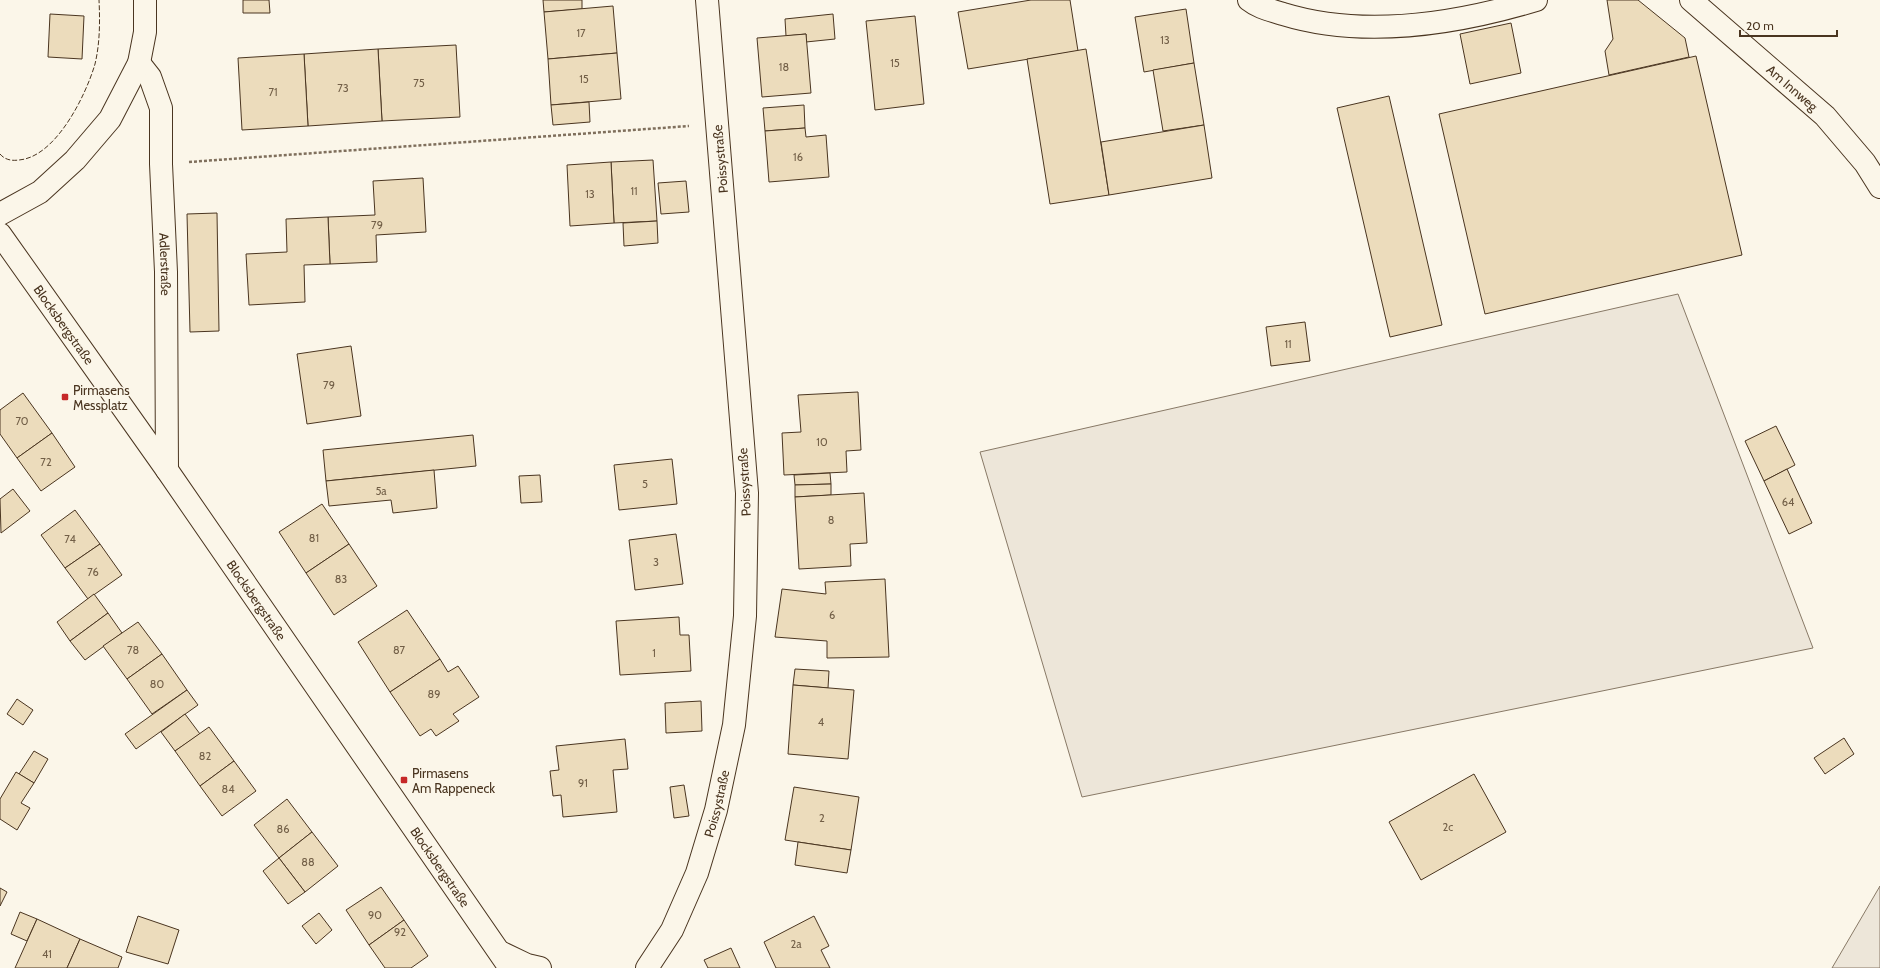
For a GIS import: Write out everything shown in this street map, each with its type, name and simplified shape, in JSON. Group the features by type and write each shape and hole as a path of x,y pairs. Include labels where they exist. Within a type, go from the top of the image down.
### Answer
{"street":[{"path":"0,214 40,192 76,160 110,119 139,63 145,32 145,0"},
{"name":"Poissystraße","path":"634,968 653,960 672,930 697,873 716,810 734,725 745,616 747,493 707,0"},
{"path":"1249,0 1257,6 1306,21 1384,28 1466,18 1536,0"},
{"name":"Am Innweg","path":"1691,0 1825,116 1865,163 1880,187"},
{"name":"Adlerstraße","path":"139,63 150,77 161,108 161,164 166,272 168,470"},
{"name":"Blocksbergstraße","path":"0,234 168,470 399,808 506,961"},
{"path":"506,961 540,968"}],"path":[{"path":"161,164 717,124"}],"shaded area":[{"path":"1678,294 1813,648 1082,797 980,452"},
{"path":"1880,886 1880,968 1832,968"}],"building":[{"path":"243,0 269,0 270,13 243,13"},
{"path":"543,0 582,0 582,9 544,12"},
{"path":"1031,0 1070,0 1078,51 968,69 958,12"},
{"path":"1607,0 1638,0 1685,38 1689,57 1609,75 1605,51 1613,39"},
{"path":"613,6 617,53 548,59 544,12"},
{"path":"1186,9 1194,63 1144,72 1135,17"},
{"path":"50,14 84,16 82,59 48,57"},
{"path":"833,14 835,39 806,42 806,34 786,36 785,19"},
{"path":"915,16 924,104 875,110 866,21"},
{"path":"1511,23 1521,73 1470,84 1460,34"},
{"path":"806,34 811,93 762,97 757,38"},
{"path":"456,45 460,117 382,121 378,49"},
{"path":"378,49 382,121 308,126 304,54"},
{"path":"1086,49 1109,195 1050,204 1027,59"},
{"path":"617,53 621,99 551,105 548,59"},
{"path":"304,54 308,126 242,130 238,58"},
{"path":"1696,56 1742,255 1485,314 1439,114"},
{"path":"1194,63 1204,125 1163,131 1153,70"},
{"path":"1389,96 1442,325 1390,337 1337,108"},
{"path":"589,102 590,122 553,125 551,105"},
{"path":"804,105 805,128 765,131 763,108"},
{"path":"1204,125 1212,178 1109,195 1101,142"},
{"path":"805,128 806,137 826,135 829,177 769,182 765,131"},
{"path":"653,160 657,221 614,223 611,162"},
{"path":"611,162 614,223 570,226 567,165"},
{"path":"423,178 426,232 376,235 377,262 330,264 328,217 375,215 373,181"},
{"path":"686,181 689,212 661,214 658,183"},
{"path":"217,213 219,331 190,332 187,214"},
{"path":"328,217 330,264 304,265 305,302 249,305 246,254 287,252 286,219"},
{"path":"657,221 658,243 624,246 623,223"},
{"path":"1305,322 1310,361 1271,366 1266,327"},
{"path":"351,346 361,416 307,424 297,354"},
{"path":"858,392 861,450 846,451 847,472 784,475 782,433 801,432 798,395"},
{"path":"23,393 52,433 17,458 0,434 0,410"},
{"path":"1776,426 1795,465 1764,481 1745,441"},
{"path":"52,433 75,467 41,491 17,458"},
{"path":"473,435 476,466 326,481 323,450"},
{"path":"672,459 677,504 619,510 614,465"},
{"path":"1787,469 1812,523 1789,534 1764,481"},
{"path":"434,470 437,508 393,513 391,500 329,506 326,481"},
{"path":"830,473 831,484 795,485 794,475"},
{"path":"540,475 542,502 521,503 519,476"},
{"path":"831,484 831,495 795,497 795,485"},
{"path":"13,489 30,511 1,533 0,499"},
{"path":"864,493 867,543 850,544 851,566 799,569 795,497"},
{"path":"322,504 349,544 306,573 279,532"},
{"path":"75,510 100,544 65,568 41,535"},
{"path":"676,534 683,584 635,590 629,540"},
{"path":"100,544 122,575 88,599 65,568"},
{"path":"349,544 377,586 334,615 306,573"},
{"path":"885,579 889,657 827,658 827,641 775,637 782,589 826,594 825,582"},
{"path":"94,594 108,613 70,641 57,622"},
{"path":"407,610 440,659 390,692 358,642"},
{"path":"108,613 122,633 85,660 70,641"},
{"path":"679,617 680,635 689,635 691,671 620,675 616,621"},
{"path":"138,622 162,654 127,679 103,646"},
{"path":"162,654 187,690 152,714 127,679"},
{"path":"440,659 448,672 458,666 479,697 453,714 459,721 436,736 431,729 420,736 390,692"},
{"path":"795,669 829,671 828,688 793,685"},
{"path":"793,685 854,690 848,759 788,754"},
{"path":"187,690 198,705 136,749 125,734"},
{"path":"17,699 33,710 23,725 7,714"},
{"path":"701,701 702,731 666,733 665,703"},
{"path":"185,714 200,734 175,751 161,732"},
{"path":"209,727 234,761 200,786 175,751"},
{"path":"1844,738 1854,754 1825,774 1814,758"},
{"path":"625,739 628,769 613,770 617,812 563,817 561,795 553,796 550,771 559,770 556,746"},
{"path":"34,751 48,759 34,783 19,774"},
{"path":"234,761 256,791 222,816 200,786"},
{"path":"16,772 34,783 21,803 30,808 17,830 0,819 0,799"},
{"path":"1474,774 1506,832 1421,880 1389,822"},
{"path":"684,785 689,816 674,818 670,787"},
{"path":"794,787 859,797 851,850 785,840"},
{"path":"287,799 312,832 279,858 254,825"},
{"path":"312,832 338,866 305,892 279,858"},
{"path":"798,842 851,850 847,873 795,865"},
{"path":"279,858 305,892 288,904 263,871"},
{"path":"381,887 404,920 369,945 346,910"},
{"path":"0,888 7,892 0,906"},
{"path":"20,912 37,919 27,941 11,934"},
{"path":"319,913 332,930 316,944 302,926"},
{"path":"138,916 179,930 168,964 126,952"},
{"path":"814,916 829,946 821,950 830,968 776,968 764,942"},
{"path":"37,919 80,939 67,968 15,968"},
{"path":"404,920 428,956 411,968 385,968 369,945"},
{"path":"80,939 122,957 118,968 67,968"},
{"path":"731,948 740,968 708,968 704,960"}],"fence":[{"path":"0,154 9,160 19,160 33,156 45,148 68,122 85,92 95,64 98,48 100,16 99,0"}],"place":[{"name":"Pirmasens Messplatz","path":"65,397"},
{"name":"Pirmasens Am Rappeneck","path":"404,780"}]}
